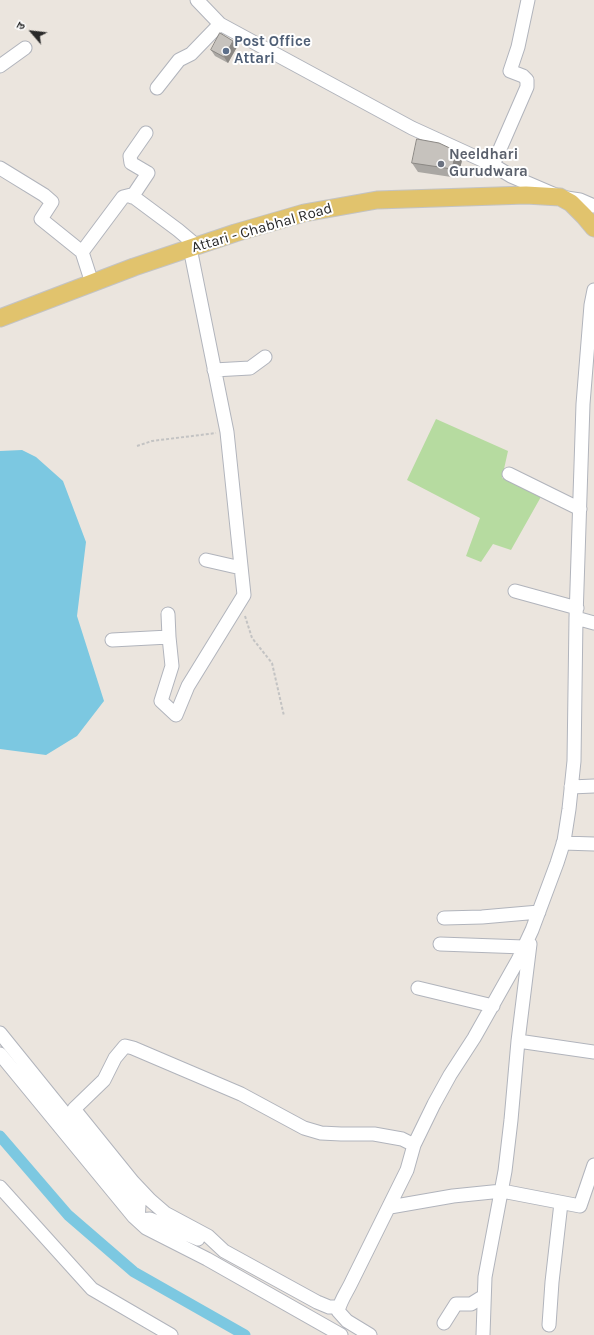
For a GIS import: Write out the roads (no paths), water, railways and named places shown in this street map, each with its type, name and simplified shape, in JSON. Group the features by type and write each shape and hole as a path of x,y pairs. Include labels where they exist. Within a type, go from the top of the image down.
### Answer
{"main road":[{"name":"Attari - Chabhal Road","path":"0,318 134,267 235,233 304,213 377,200 518,195 560,197"},
{"path":"560,197 571,203 580,211 594,228"}],"street":[{"path":"197,0 220,24 412,128 493,165 511,176 560,197 580,200 594,206"},
{"path":"493,165 527,87 527,80 523,76 510,70 518,47 528,0"},
{"path":"157,88 179,60 191,54 220,24"},
{"path":"0,66 25,48"},
{"path":"132,196 148,173 131,163 130,156 146,133"},
{"path":"0,168 44,195 52,202 41,219 82,252 92,283"},
{"path":"82,252 123,197 131,195 178,230 193,247 214,370 227,432 244,595 188,686 176,715 161,701 172,666 168,614"},
{"path":"370,1335 347,1321 338,1311 340,1303 390,1207 407,1170 414,1145 434,1104 450,1075 496,1001 524,947 539,912 563,843 574,761 576,613 584,404 594,290"},
{"path":"214,370 250,368 265,356"},
{"path":"509,474 580,509"},
{"path":"206,560 241,568"},
{"path":"515,591 576,613 594,623"},
{"path":"112,640 170,637"},
{"path":"571,787 594,786"},
{"path":"563,843 594,844"},
{"path":"444,918 482,917 539,912"},
{"path":"483,1335 485,1277 502,1191 511,1120 518,1041 532,930"},
{"path":"440,944 524,947"},
{"path":"418,988 496,1001 524,998"},
{"path":"0,1033 139,1205 138,1220"},
{"path":"518,1041 594,1052"},
{"path":"224,1251 208,1236 165,1213 150,1200 74,1109 104,1080 115,1058 125,1046 133,1048 240,1094 304,1128 321,1133 374,1134 402,1138 414,1145"},
{"path":"0,1054 146,1228 207,1259 341,1335"},
{"path":"390,1207 453,1196 502,1191 580,1206 594,1165"},
{"path":"0,1187 92,1289 171,1335"},
{"path":"549,1325 555,1251 562,1202"},
{"path":"138,1220 150,1219 224,1251 317,1302 329,1307 340,1303"},
{"path":"444,1323 456,1304 471,1304 484,1296"}],"water":[{"path":"22,450 36,457 63,481 86,542 77,616 104,701 77,736 46,755 0,749 0,451"}],"waterway":[{"path":"0,1136 68,1215 134,1272 245,1335"}],"place":[{"name":"Post Office Attari","path":"226,51"},
{"name":"Neeldhari Gurudwara","path":"441,164"}]}
